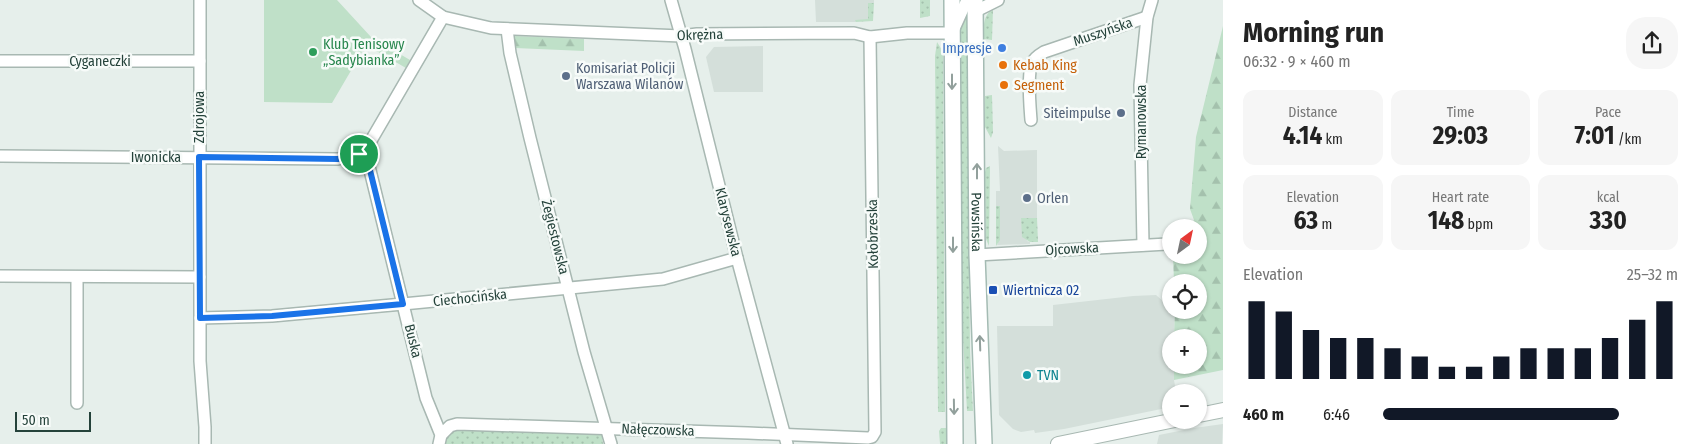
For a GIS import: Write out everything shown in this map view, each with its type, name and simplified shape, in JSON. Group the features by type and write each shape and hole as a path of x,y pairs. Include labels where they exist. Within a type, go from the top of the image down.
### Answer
{"main road":[{"name":"Powsińska","path":"952,0 955,444"},
{"name":"Powsińska","path":"972,4 977,255 984,444"}],"street":[{"name":"Zdrojowa","path":"200,0 200,362 206,427 205,444"},
{"name":"Okrężna","path":"419,0 443,17 474,25 507,29 681,36 697,34 854,33 870,37 907,33 952,33"},
{"name":"Klarysewska","path":"671,0 737,258 787,439"},
{"path":"952,33 972,4 996,0"},
{"name":"Rymanowska","path":"1143,245 1140,85 1147,17 1152,0"},
{"path":"365,150 443,17"},
{"name":"Muszyńska","path":"1031,120 1030,70 1038,56 1044,52 1147,17"},
{"name":"Żegiestowska","path":"507,29 510,53 525,119 584,352 611,444"},
{"name":"Kołobrzeska","path":"870,37 875,432"},
{"name":"Cyganeczki","path":"0,61 200,61"},
{"name":"Iwonicka","path":"0,156 338,159 359,154 365,150"},
{"name":"Buska","path":"365,150 426,398 440,439"},
{"name":"Ojcowska","path":"977,255 1162,244"},
{"name":"Ciechocińska","path":"200,318 272,316 663,279 737,258"},
{"path":"0,276 200,277"},
{"path":"77,277 77,404"},
{"path":"1207,413 1223,410"},
{"path":"1058,444 1162,423"},
{"name":"Nałęczowska","path":"440,439 450,426 457,424 607,428 787,439 868,438 872,437 875,432"}],"shaded area":[{"path":"815,0 874,0 874,3 868,4 868,20 856,20 856,22 816,22"},
{"path":"763,46 763,92 714,92 706,57 714,47"},
{"path":"998,146 1004,151 1037,150 1037,218 1021,218 1027,241 1030,244 997,245 1000,206 996,206 996,191 1000,191"},
{"path":"1156,295 1162,300 1162,319 1175,319 1174,329 1162,329 1162,374 1174,374 1175,384 1162,384 1162,409 1035,433 1034,430 1021,432 1013,429 999,415 997,326 1053,326 1053,305"},
{"path":"1223,424 1222,444 1157,444 1159,435 1189,429 1207,429 1207,426"}],"green space":[{"name":"Klub Tenisowy „Sadybianka”","path":"264,0 337,0 371,37 410,60 406,68 366,45 332,103 264,102"},
{"path":"920,0 930,0 930,16 920,18"},
{"path":"868,3 874,3 873,21 856,22 855,20 868,19"},
{"path":"993,9 992,40 984,39 985,18"},
{"path":"967,11 970,350 973,411 967,411 961,302 960,26"},
{"path":"1223,26 1223,370 1207,373 1207,329 1174,329 1175,319 1207,319 1207,274 1174,274 1173,264 1208,264 1208,219 1194,219 1190,209 1196,137"},
{"path":"515,36 584,39 584,51 515,48"},
{"path":"937,42 943,56 945,412 938,412 935,56"},
{"path":"992,95 993,132 991,138 985,127 985,96"},
{"path":"990,166 989,246 986,239 985,172 986,168"},
{"path":"996,206 1000,206 1000,240 996,246"},
{"path":"1021,218 1037,218 1038,242 1030,242 1022,237"},
{"path":"1174,374 1203,374 1174,380"},
{"path":"941,428 946,428 947,444 940,444 939,431"},
{"path":"454,430 597,432 602,436 603,444 444,444 445,438"}],"place":[{"name":"Impresje","path":"1002,48"},
{"name":"Klub Tenisowy „Sadybianka”","path":"313,52"},
{"name":"Kebab King","path":"1003,65"},
{"name":"Komisariat Policji Warszawa Wilanów","path":"566,76"},
{"name":"Segment","path":"1004,85"},
{"name":"Siteimpulse","path":"1121,113"},
{"name":"Orlen","path":"1027,198"},
{"name":"Wiertnicza 02","path":"993,290"},
{"name":"TVN","path":"1027,375"}],"route":[{"path":"365,150 403,304 272,316 200,318 199,157 338,159 359,154 365,150"}]}
